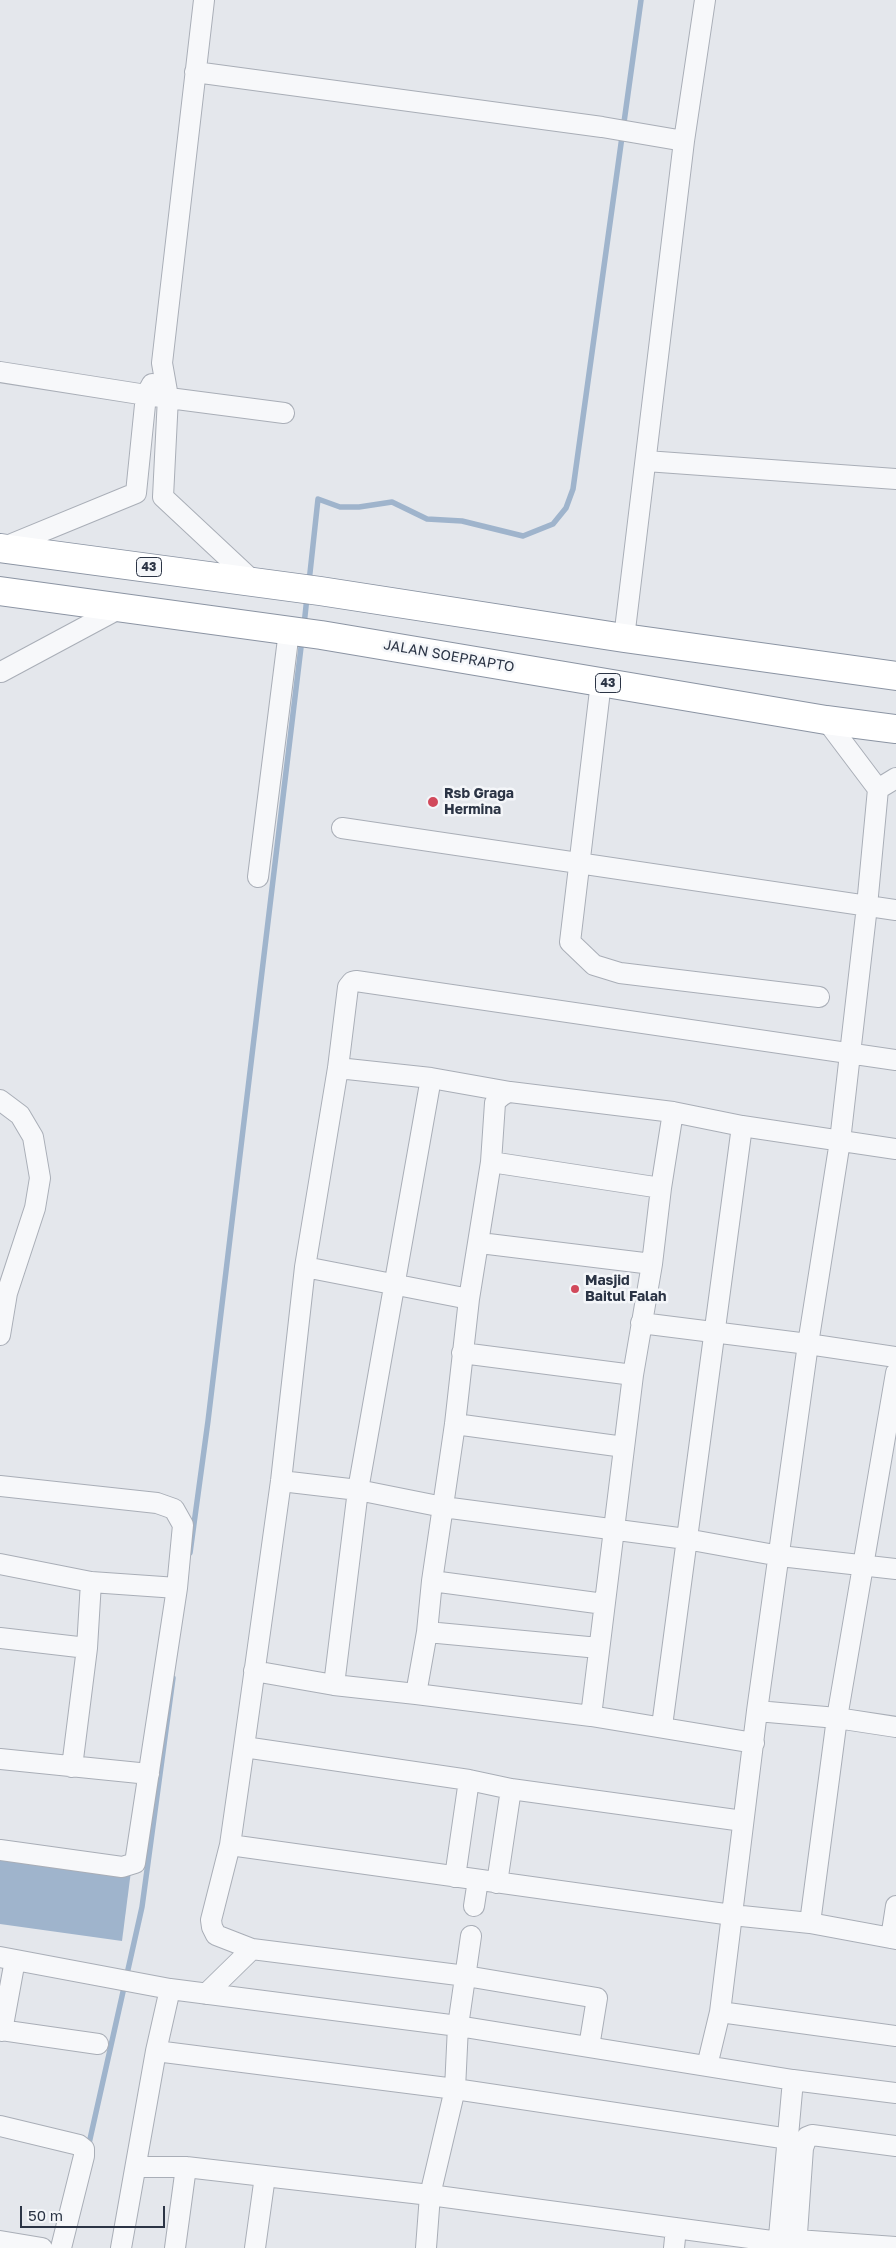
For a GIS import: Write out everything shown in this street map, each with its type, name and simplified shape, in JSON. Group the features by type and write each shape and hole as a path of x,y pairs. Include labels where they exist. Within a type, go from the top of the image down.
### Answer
{"highway":[{"name":"43","path":"1,548 309,589 624,638 896,676"},
{"name":"JALAN SOEPRAPTO","path":"0,591 124,606 321,635 826,720 896,729"}],"street":[{"path":"163,497 168,397 162,363 204,0"},
{"path":"624,638 684,141 705,0"},
{"path":"195,72 602,127 684,141"},
{"path":"136,493 146,396 162,363"},
{"path":"0,372 146,396 168,397 284,413"},
{"path":"646,461 896,479"},
{"path":"1,548 136,493 163,497 254,582"},
{"path":"0,675 124,606"},
{"path":"258,877 292,632"},
{"path":"601,682 570,942 594,965 620,973 819,997"},
{"path":"707,2066 720,2012 757,1711 808,1344 840,1141 867,906 878,789 826,720"},
{"path":"878,789 896,778"},
{"path":"342,828 896,910"},
{"path":"589,2047 597,1998 466,1976 252,1949 216,1935 212,1927 211,1920 230,1845 281,1481 305,1267 338,1068 348,987 352,982 356,981 896,1060"},
{"path":"338,1068 431,1078 510,1092 673,1112 742,1126 896,1149"},
{"path":"334,1686 358,1490 431,1078"},
{"path":"416,1694 427,1632 432,1581 455,1424 469,1299 480,1242 491,1162 495,1103 503,1094 510,1092"},
{"path":"0,1100 20,1115 33,1137 40,1178 35,1208 7,1293 0,1335"},
{"path":"591,1716 633,1375 652,1264 660,1188 673,1112"},
{"path":"662,1726 742,1126"},
{"path":"491,1162 660,1188"},
{"path":"480,1242 652,1264"},
{"path":"305,1267 396,1283 469,1299"},
{"path":"641,1323 896,1357"},
{"path":"462,1353 633,1375"},
{"path":"810,1923 837,1718 896,1373"},
{"path":"455,1424 624,1447"},
{"path":"281,1481 358,1490 442,1507 686,1539 780,1556 896,1569"},
{"path":"0,1486 157,1503 174,1509 183,1525 176,1588 135,1863 122,1867 0,1850"},
{"path":"0,1564 91,1582 176,1588"},
{"path":"432,1581 604,1604"},
{"path":"72,1767 87,1648 91,1582"},
{"path":"427,1632 599,1648"},
{"path":"0,1638 87,1648"},
{"path":"254,1672 334,1686 416,1694 662,1726 754,1743"},
{"path":"757,1711 837,1718 896,1727"},
{"path":"244,1747 469,1780 511,1789 743,1820"},
{"path":"0,1759 149,1774"},
{"path":"455,1877 469,1780"},
{"path":"474,1906 487,1881 511,1789"},
{"path":"230,1845 732,1915 810,1923 894,1938 896,1906"},
{"path":"426,2248 430,2195 454,2089 458,2026 471,1936"},
{"path":"206,1994 252,1949"},
{"path":"98,2044 1,2031 8,1959 170,1989 458,2026 793,2080 896,2093"},
{"path":"121,2248 137,2167 156,2051 170,1989"},
{"path":"720,2012 896,2036"},
{"path":"156,2051 454,2089 789,2139"},
{"path":"788,2245 789,2139 793,2080"},
{"path":"0,2126 79,2144 84,2149 84,2156 61,2248"},
{"path":"788,2245 803,2148 807,2137 896,2146"},
{"path":"137,2167 186,2167 430,2195 788,2245 895,2247"},
{"path":"175,2248 186,2167"},
{"path":"256,2248 265,2176"},
{"path":"674,2248 676,2228"},
{"path":"0,2241 42,2248"}],"water":[{"path":"0,1854 131,1871 122,1941 0,1924"}],"waterway":[{"path":"309,582 318,499 340,507 359,507 392,502 427,519 462,521 523,536 553,524 566,508 573,489 641,0"},
{"path":"304,625 307,597"},
{"path":"190,1553 208,1421 302,639"},
{"path":"88,2148 142,1907 173,1678"}],"place":[{"name":"Rsb Graga Hermina","path":"433,802"},
{"name":"Masjid Baitul Falah","path":"575,1289"}]}
